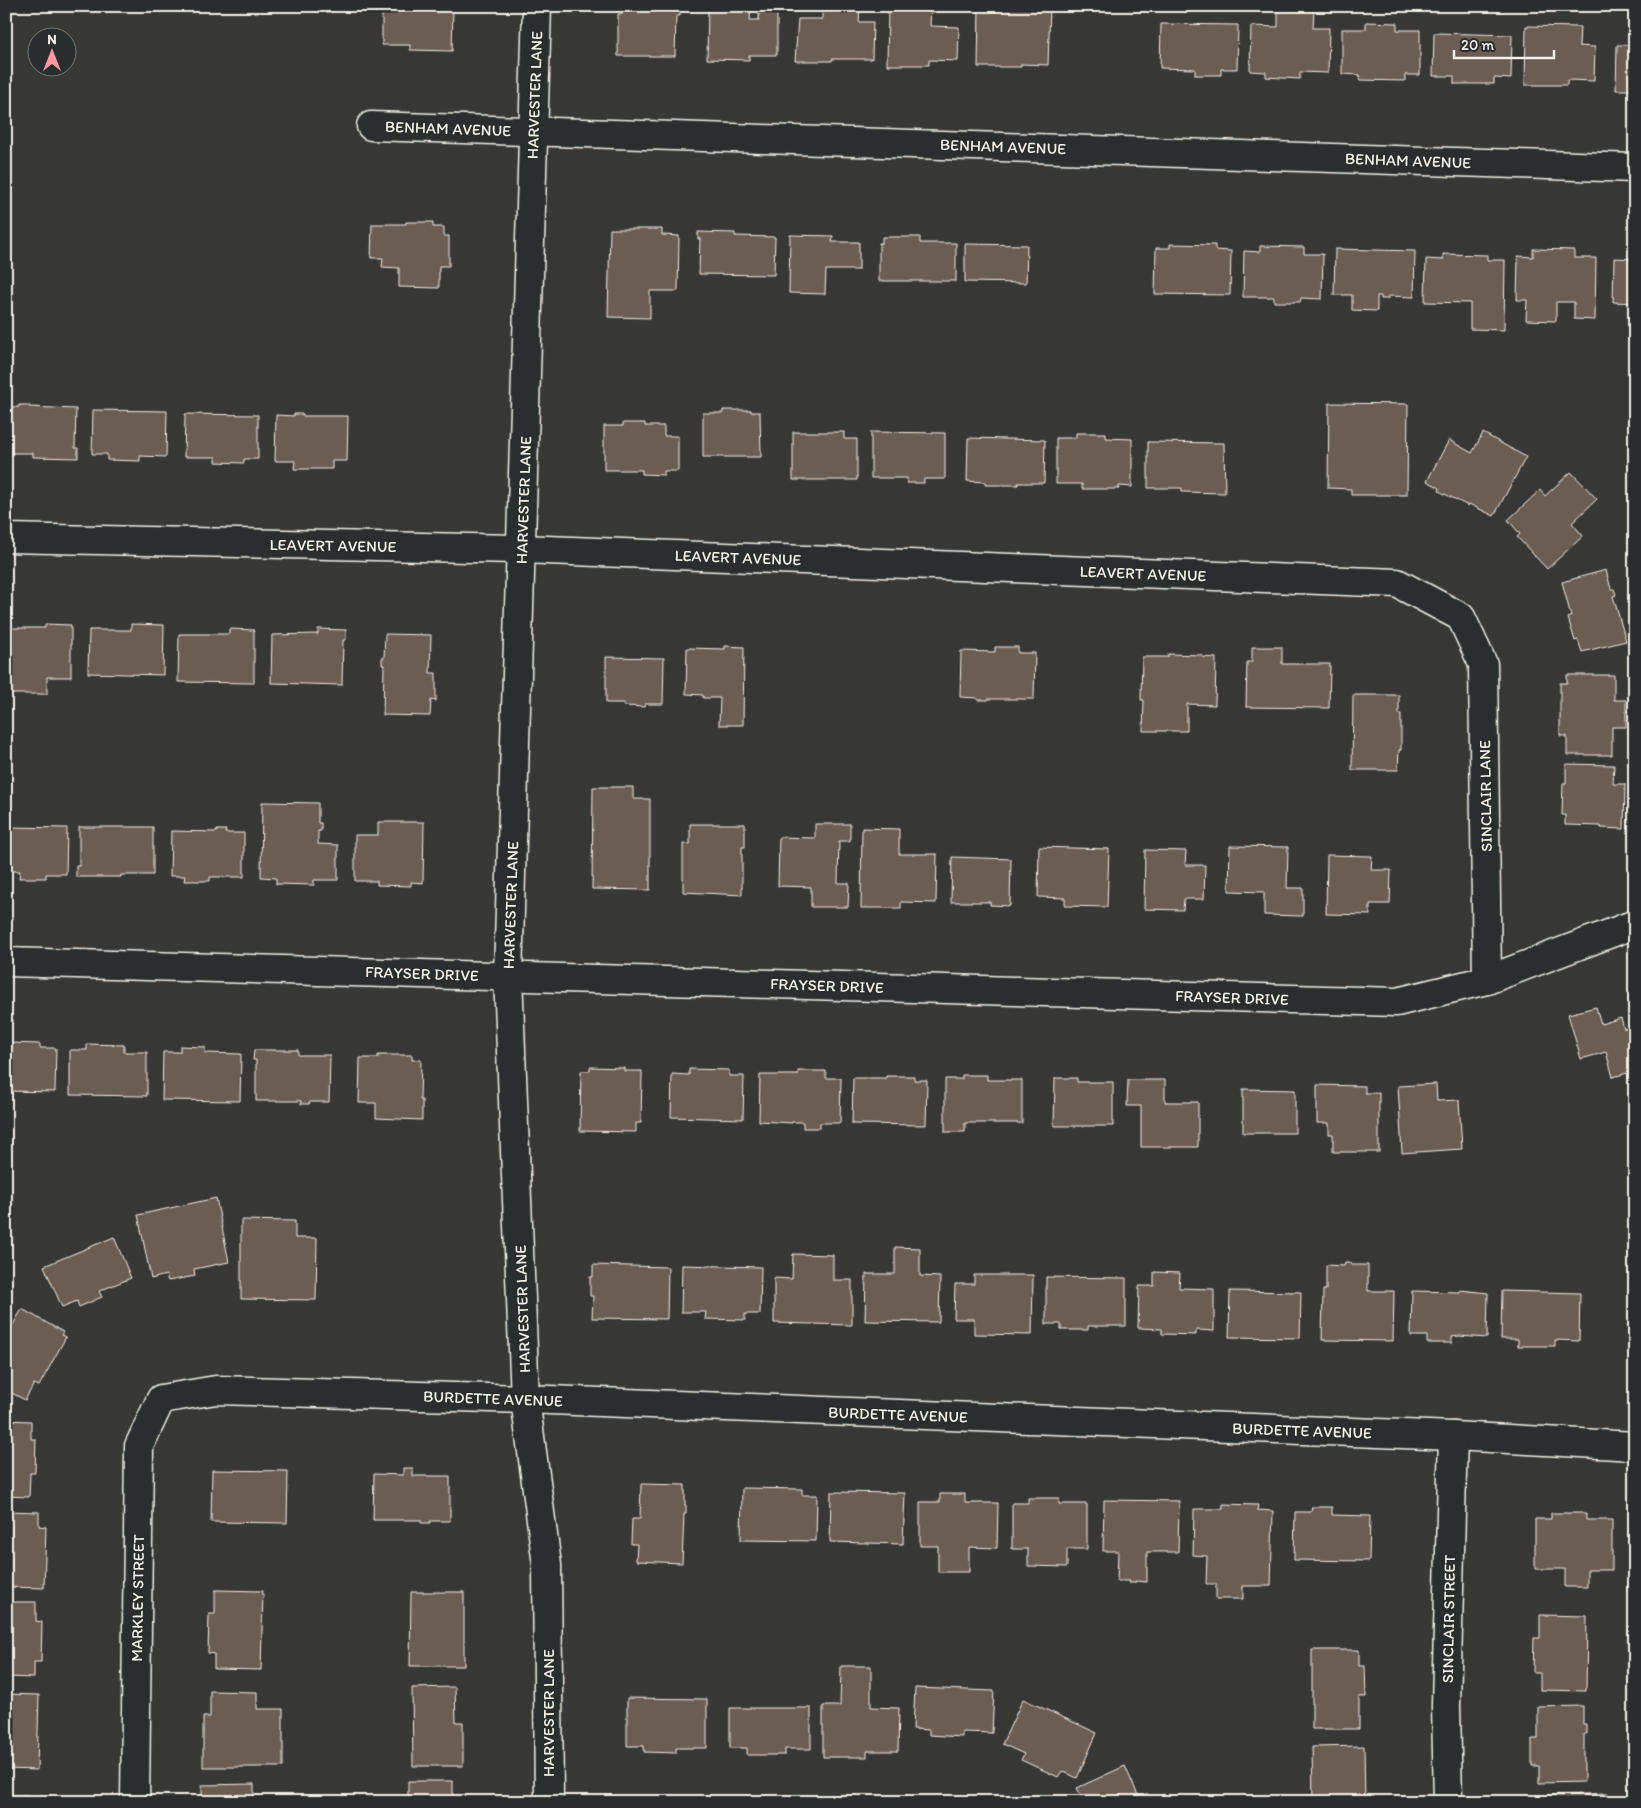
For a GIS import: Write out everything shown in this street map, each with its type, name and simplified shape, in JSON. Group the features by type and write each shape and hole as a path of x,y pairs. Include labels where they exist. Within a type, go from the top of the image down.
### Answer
{"street":[{"name":"HARVESTER LANE","path":"536,6 508,976 525,1399 547,1565 549,1802"},
{"name":"BENHAM AVENUE","path":"371,126 1635,168"},
{"name":"LEAVERT AVENUE","path":"6,538 521,549 1397,583 1461,617"},
{"name":"SINCLAIR LANE","path":"1461,617 1483,664 1487,980"},
{"name":"FRAYSER DRIVE","path":"6,962 1397,1002 1487,980 1635,924"},
{"name":"BURDETTE AVENUE","path":"161,1399 216,1390 525,1399 1453,1436 1635,1446"},
{"name":"MARKLEY STREET","path":"135,1802 139,1446 161,1399"},
{"name":"SINCLAIR STREET","path":"1448,1802 1446,1705 1453,1436"}],"building":[{"path":"412,6 453,6 452,51 410,50 410,45 382,45 382,10 411,11"},
{"path":"622,6 680,6 680,16 676,16 675,56 618,56 618,14 622,14"},
{"path":"708,6 751,6 750,20 759,20 759,11 777,11 777,55 749,55 749,60 707,59"},
{"path":"822,6 860,6 859,22 873,22 872,59 795,61 798,19 822,19"},
{"path":"888,6 931,6 930,26 959,27 958,61 929,60 929,65 887,65"},
{"path":"979,6 1050,6 1048,65 1021,64 1021,67 978,67"},
{"path":"1278,9 1314,11 1313,28 1329,28 1328,73 1300,72 1300,79 1266,77 1266,72 1250,71 1251,26 1278,27"},
{"path":"1366,22 1397,23 1397,30 1420,30 1420,75 1405,75 1405,81 1359,80 1360,75 1342,74 1342,29 1366,29"},
{"path":"1161,24 1238,25 1237,69 1221,69 1221,75 1195,75 1195,69 1160,68"},
{"path":"1526,26 1580,27 1579,46 1595,47 1594,81 1567,80 1567,85 1525,85"},
{"path":"1434,33 1512,35 1511,79 1494,78 1494,84 1454,84 1454,76 1433,76"},
{"path":"1617,45 1635,45 1635,90 1616,90"},
{"path":"406,222 433,222 433,227 444,227 444,236 449,236 449,266 439,266 439,288 399,287 399,268 382,267 383,258 371,258 372,224 406,224"},
{"path":"610,229 662,229 662,235 679,236 678,291 650,291 650,318 608,317"},
{"path":"698,232 735,233 735,236 775,237 774,275 699,274 700,239 698,239"},
{"path":"790,235 833,236 832,242 859,242 859,270 826,270 825,294 789,293"},
{"path":"882,237 920,237 920,243 956,243 956,281 879,281 879,243 882,243"},
{"path":"965,244 1027,245 1026,283 965,282"},
{"path":"1170,244 1215,245 1215,250 1231,251 1230,295 1155,294 1156,248 1170,248"},
{"path":"1260,246 1304,247 1304,254 1323,254 1322,299 1301,298 1300,302 1274,302 1274,297 1243,297 1244,251 1260,252"},
{"path":"1335,249 1415,251 1414,297 1388,296 1388,299 1381,299 1381,296 1377,296 1377,311 1352,310 1352,295 1334,295"},
{"path":"1533,249 1574,250 1574,258 1596,258 1595,320 1574,319 1574,302 1556,302 1556,321 1526,320 1527,300 1517,300 1518,256 1533,257"},
{"path":"1443,254 1487,255 1487,260 1505,260 1504,330 1470,329 1470,303 1425,302 1426,259 1443,260"},
{"path":"1614,258 1635,259 1635,303 1613,302"},
{"path":"1329,403 1408,404 1407,495 1351,495 1351,489 1328,488"},
{"path":"19,405 76,409 75,448 78,448 78,458 33,457 33,453 6,453 6,407 19,407"},
{"path":"93,410 167,411 166,457 140,456 140,461 107,460 107,454 92,454"},
{"path":"723,410 751,410 751,412 760,412 761,457 703,457 703,413 723,413"},
{"path":"185,414 258,415 258,459 244,459 244,463 216,462 216,457 184,457"},
{"path":"294,414 303,414 303,416 348,416 347,461 332,461 332,469 294,469 295,461 275,461 276,415 294,416"},
{"path":"623,423 645,423 645,426 664,426 664,436 678,436 678,471 664,471 664,475 642,474 642,470 604,470 604,426 623,426"},
{"path":"793,432 844,432 844,439 857,439 857,480 793,480"},
{"path":"871,432 945,433 945,479 924,479 924,483 907,483 907,478 871,478"},
{"path":"1076,433 1106,433 1106,438 1132,439 1132,487 1119,486 1119,489 1082,489 1082,484 1056,484 1056,438 1076,438"},
{"path":"1483,433 1526,457 1494,516 1469,504 1468,506 1439,491 1440,488 1427,481 1449,440 1472,453"},
{"path":"968,438 1045,440 1044,483 985,485 985,482 967,481"},
{"path":"1148,442 1224,443 1225,493 1182,492 1182,488 1148,488"},
{"path":"1571,472 1597,499 1572,523 1583,536 1547,569 1517,537 1520,534 1508,520 1540,490 1545,496"},
{"path":"1606,570 1611,589 1614,589 1616,595 1613,596 1626,641 1582,652 1578,640 1575,641 1568,618 1571,616 1562,582"},
{"path":"45,624 71,625 71,677 47,677 47,694 6,694 6,628 45,628"},
{"path":"131,624 164,625 163,675 88,673 89,630 131,630"},
{"path":"229,629 254,630 254,683 178,682 179,634 229,634"},
{"path":"318,629 346,630 346,640 343,640 342,685 271,683 272,635 318,634"},
{"path":"385,634 431,635 430,673 436,673 436,701 431,700 430,716 383,715 384,665 382,665 382,658 384,658"},
{"path":"725,646 744,647 743,725 719,725 720,698 703,698 703,695 686,694 687,648 725,649"},
{"path":"995,647 1018,647 1018,653 1035,653 1034,699 977,700 977,698 960,697 961,651 995,652"},
{"path":"1252,647 1282,647 1282,664 1330,664 1329,708 1246,707 1247,662 1252,662"},
{"path":"1168,654 1202,655 1202,657 1216,658 1215,705 1187,704 1187,731 1143,731 1144,700 1141,700 1142,657 1168,657"},
{"path":"606,657 664,658 663,704 645,704 645,707 624,706 624,703 606,703"},
{"path":"1567,675 1614,675 1614,700 1626,700 1626,727 1612,727 1612,755 1567,755 1567,736 1560,736 1560,683 1567,683"},
{"path":"1353,695 1399,695 1401,750 1399,750 1398,770 1352,770"},
{"path":"1566,764 1614,765 1613,784 1625,784 1624,829 1565,825 1565,815 1562,815 1563,783 1566,783"},
{"path":"593,787 633,787 633,799 650,799 650,890 592,889"},
{"path":"262,802 318,803 318,823 321,823 321,831 318,831 318,844 338,845 338,880 314,880 314,885 276,884 276,878 261,877"},
{"path":"378,822 424,822 423,883 411,882 411,886 377,885 377,881 355,881 355,835 378,835"},
{"path":"690,824 745,824 745,847 742,847 742,895 683,892 683,844 690,844"},
{"path":"815,824 850,824 850,841 839,841 838,883 849,883 848,907 811,907 811,887 778,886 779,837 815,838"},
{"path":"6,827 67,828 66,874 46,874 46,878 19,878 20,871 6,871"},
{"path":"79,827 153,827 153,875 76,877 76,866 79,866"},
{"path":"862,828 899,829 899,854 937,854 936,903 901,902 901,908 861,908"},
{"path":"217,830 226,830 225,833 244,833 244,877 210,877 210,881 184,881 185,876 170,876 171,831 217,832"},
{"path":"1230,846 1288,847 1287,888 1303,888 1303,916 1264,915 1264,892 1229,891"},
{"path":"1039,847 1109,849 1107,907 1065,906 1065,898 1038,897"},
{"path":"1145,850 1186,851 1185,865 1205,865 1204,899 1184,899 1183,910 1144,909"},
{"path":"1327,855 1372,856 1371,870 1391,870 1390,904 1370,904 1370,915 1326,914"},
{"path":"952,857 1011,859 1010,906 990,905 990,902 951,902"},
{"path":"1596,1007 1601,1024 1621,1018 1624,1029 1635,1026 1635,1071 1613,1077 1606,1052 1581,1059 1568,1014"},
{"path":"9,1043 40,1044 40,1048 56,1048 55,1092 6,1091 6,1047 9,1047"},
{"path":"87,1044 124,1045 124,1052 147,1052 147,1096 70,1095 70,1050 87,1050"},
{"path":"180,1046 205,1047 205,1053 241,1054 240,1101 162,1100 163,1052 180,1052"},
{"path":"254,1050 298,1050 298,1055 330,1055 329,1102 301,1104 301,1101 256,1101 256,1060 253,1060"},
{"path":"378,1055 412,1055 412,1060 421,1060 420,1100 422,1100 422,1120 376,1118 376,1103 359,1103 360,1058 378,1058"},
{"path":"590,1067 624,1068 624,1071 642,1071 641,1123 636,1123 636,1132 580,1131 581,1071 590,1071"},
{"path":"689,1069 729,1070 729,1076 744,1076 743,1119 671,1117 672,1074 689,1075"},
{"path":"798,1071 826,1071 826,1078 841,1078 840,1123 820,1123 820,1128 803,1128 803,1122 759,1121 760,1075 798,1075"},
{"path":"962,1075 987,1075 987,1080 1022,1080 1022,1123 965,1123 965,1132 945,1132 945,1079 962,1079"},
{"path":"886,1076 914,1076 914,1080 927,1080 926,1125 852,1124 853,1078 886,1078"},
{"path":"1055,1078 1077,1078 1077,1082 1113,1082 1113,1126 1054,1126"},
{"path":"1128,1080 1165,1080 1165,1102 1198,1102 1198,1147 1141,1147 1141,1106 1127,1106"},
{"path":"1436,1084 1437,1101 1459,1100 1462,1149 1402,1153 1398,1086"},
{"path":"1317,1085 1365,1086 1365,1093 1379,1093 1379,1152 1333,1152 1333,1134 1329,1134 1329,1123 1317,1123"},
{"path":"1243,1089 1295,1090 1295,1133 1243,1133"},
{"path":"216,1198 229,1262 194,1269 195,1276 168,1281 166,1275 151,1279 138,1215"},
{"path":"241,1220 295,1221 295,1238 317,1238 316,1300 241,1299"},
{"path":"114,1237 131,1278 99,1291 102,1297 79,1307 77,1301 62,1307 44,1266"},
{"path":"895,1247 920,1248 920,1276 940,1277 939,1322 865,1321 866,1274 895,1274"},
{"path":"793,1254 833,1255 833,1280 852,1280 852,1325 774,1323 774,1278 792,1279"},
{"path":"1345,1263 1368,1265 1368,1291 1394,1291 1393,1341 1322,1340 1323,1290 1326,1290 1326,1265 1344,1266"},
{"path":"593,1265 668,1267 667,1319 592,1318 593,1296 590,1296 590,1277 593,1277"},
{"path":"682,1265 761,1267 760,1314 745,1314 745,1320 705,1319 706,1312 681,1312"},
{"path":"1154,1272 1180,1273 1179,1288 1214,1289 1214,1331 1196,1330 1196,1335 1162,1334 1162,1329 1138,1328 1139,1286 1154,1286"},
{"path":"974,1275 1033,1275 1032,1335 974,1334 974,1319 954,1319 955,1284 974,1284"},
{"path":"1046,1277 1126,1278 1126,1326 1088,1326 1088,1330 1061,1330 1061,1324 1046,1324"},
{"path":"1460,1290 1488,1293 1487,1338 1459,1336 1452,1337 1452,1343 1427,1343 1427,1336 1411,1336 1412,1291 1460,1292"},
{"path":"1230,1291 1301,1292 1300,1338 1229,1337"},
{"path":"1502,1291 1580,1293 1579,1341 1555,1340 1555,1346 1518,1346 1518,1339 1501,1339"},
{"path":"22,1309 63,1332 61,1335 66,1337 39,1386 34,1384 25,1400 6,1390 6,1337"},
{"path":"6,1420 31,1421 31,1439 36,1439 35,1473 30,1473 29,1497 6,1496"},
{"path":"403,1468 413,1468 413,1476 450,1476 450,1521 421,1523 421,1520 373,1520 374,1474 403,1475"},
{"path":"212,1470 288,1471 287,1523 211,1522"},
{"path":"641,1484 685,1485 686,1514 684,1514 682,1563 636,1561 637,1544 631,1544 632,1519 640,1519"},
{"path":"742,1488 802,1489 802,1495 817,1495 816,1541 741,1540"},
{"path":"831,1492 905,1493 903,1544 830,1542"},
{"path":"940,1494 965,1494 965,1503 998,1503 997,1548 969,1547 969,1572 938,1572 938,1546 920,1546 920,1502 940,1502"},
{"path":"1028,1498 1059,1498 1059,1504 1087,1504 1087,1549 1067,1549 1067,1567 1028,1566 1028,1549 1012,1549 1012,1503 1028,1503"},
{"path":"1104,1500 1179,1501 1178,1552 1147,1552 1147,1582 1135,1581 1135,1583 1129,1583 1130,1581 1117,1581 1118,1551 1103,1551"},
{"path":"1223,1504 1258,1505 1257,1510 1273,1511 1271,1586 1243,1586 1243,1599 1216,1599 1216,1584 1206,1584 1207,1556 1193,1555 1194,1509 1223,1509"},
{"path":"1312,1507 1332,1507 1332,1515 1370,1516 1369,1561 1294,1560 1295,1512 1311,1512"},
{"path":"6,1511 39,1512 39,1526 46,1527 44,1588 6,1587"},
{"path":"1551,1513 1586,1513 1586,1520 1612,1520 1612,1570 1587,1570 1587,1587 1565,1587 1565,1569 1535,1569 1535,1519 1551,1519"},
{"path":"215,1590 263,1591 261,1670 214,1669 214,1654 208,1653 209,1614 215,1614"},
{"path":"411,1592 464,1592 464,1666 410,1666"},
{"path":"6,1602 36,1602 36,1621 42,1622 41,1662 34,1662 34,1678 6,1677"},
{"path":"1540,1615 1587,1616 1586,1691 1540,1690 1540,1673 1533,1673 1534,1638 1540,1638"},
{"path":"1312,1650 1359,1650 1359,1666 1365,1666 1366,1697 1359,1697 1359,1729 1312,1729"},
{"path":"841,1666 871,1666 871,1707 899,1708 898,1751 867,1751 867,1757 823,1757 823,1706 840,1706"},
{"path":"455,1687 456,1722 463,1722 463,1766 413,1766 412,1688"},
{"path":"915,1688 994,1691 992,1733 962,1732 962,1737 929,1735 929,1730 913,1729"},
{"path":"210,1691 257,1692 257,1709 283,1709 283,1767 203,1767 203,1717 210,1717"},
{"path":"6,1694 39,1695 37,1770 6,1769"},
{"path":"627,1698 707,1699 707,1748 676,1748 676,1753 644,1752 644,1746 627,1746"},
{"path":"1023,1699 1097,1733 1077,1778 1062,1771 1058,1777 1021,1760 1024,1754 1002,1744"},
{"path":"1583,1706 1583,1724 1586,1724 1586,1734 1584,1734 1584,1782 1539,1783 1539,1766 1532,1766 1532,1739 1538,1739 1538,1707"},
{"path":"730,1708 811,1708 811,1749 785,1749 785,1755 747,1755 747,1748 730,1748"},
{"path":"1364,1746 1365,1802 1313,1802 1312,1747"},
{"path":"1125,1766 1141,1802 1084,1802 1077,1788"},
{"path":"408,1781 453,1781 453,1802 406,1802 408,1800"},
{"path":"254,1784 254,1802 202,1802 202,1785"},
{"path":"1608,1793 1608,1802 1539,1802 1539,1796"},
{"path":"6,1795 27,1795 27,1802 6,1802"}]}
